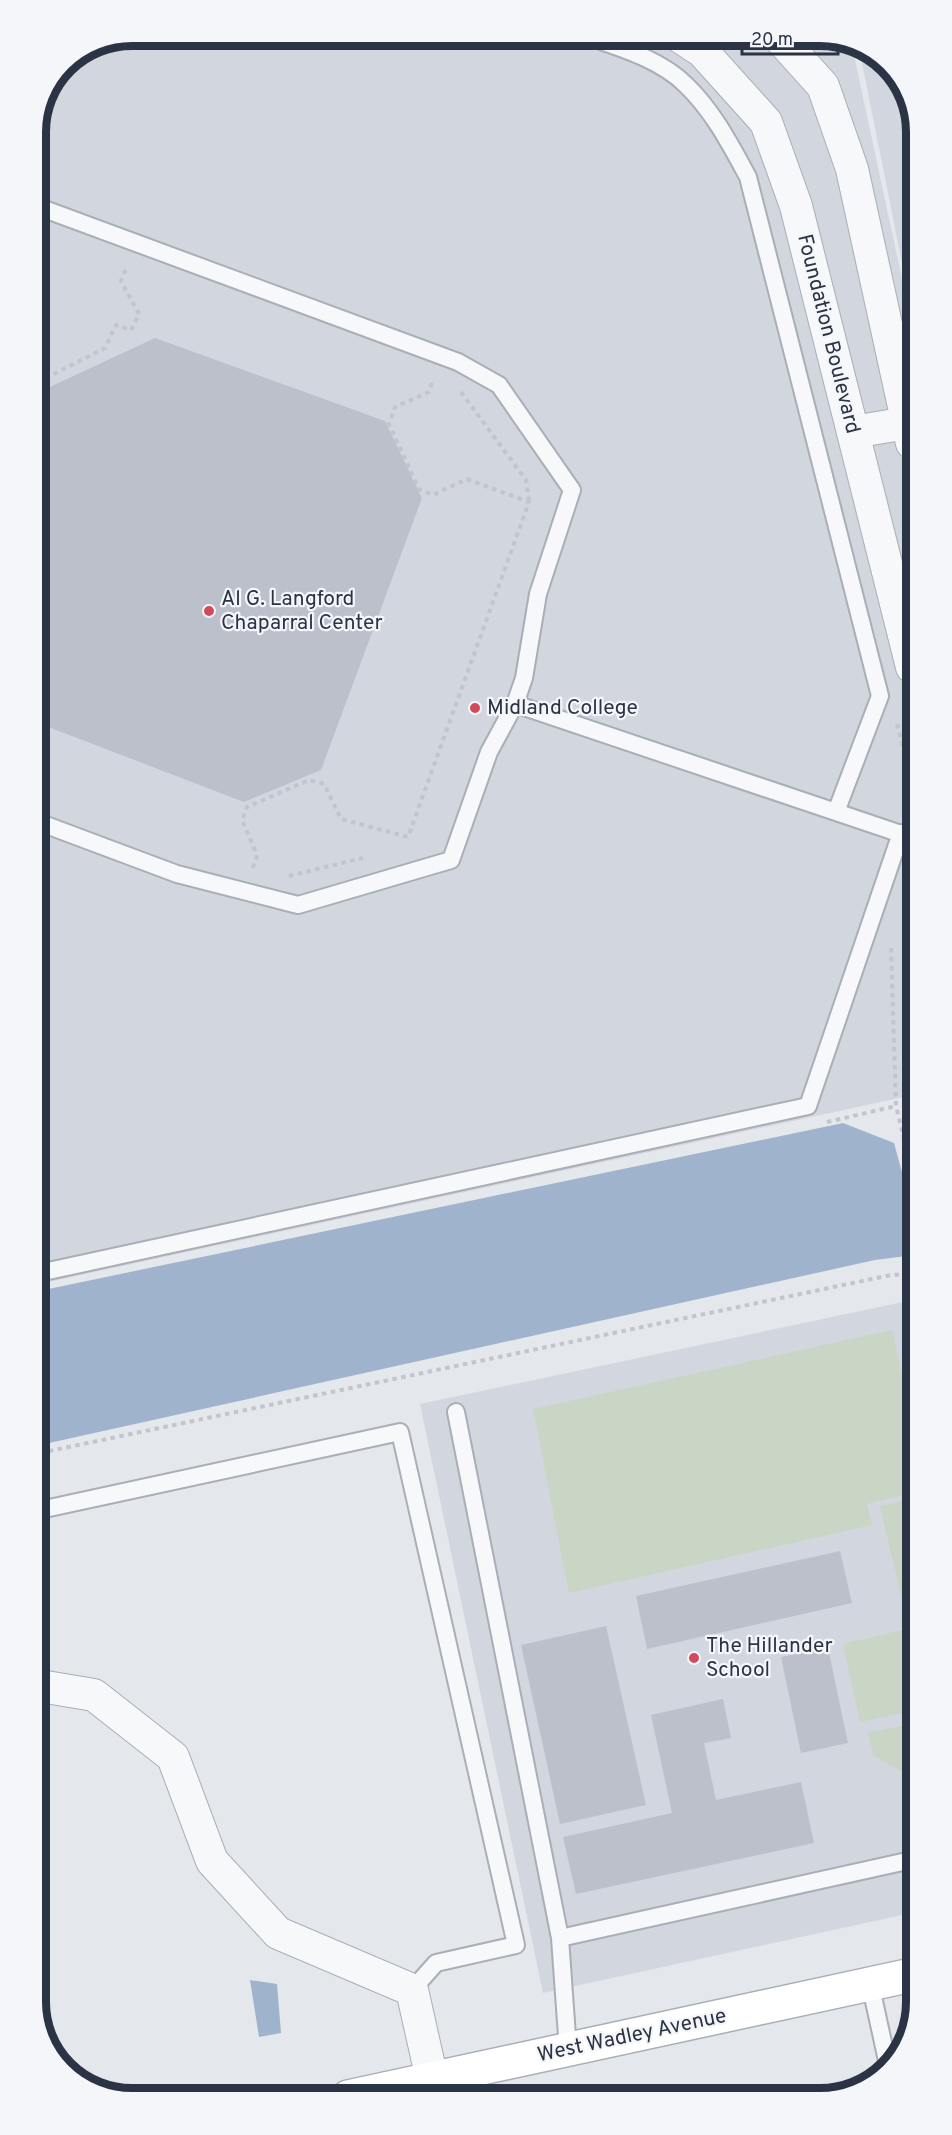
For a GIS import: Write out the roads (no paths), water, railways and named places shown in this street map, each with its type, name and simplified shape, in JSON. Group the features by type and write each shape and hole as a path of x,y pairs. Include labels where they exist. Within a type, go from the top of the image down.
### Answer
{"main road":[{"name":"West Wadley Avenue","path":"390,2088 906,1976"}],"street":[{"name":"Foundation Boulevard","path":"696,47 702,51 766,122 796,206 906,643"},
{"path":"788,47 823,86 852,169 906,415"},
{"path":"853,432 906,433"},
{"path":"46,1687 94,1695 173,1757 212,1861 278,1933 412,1990 432,2079"}],"lane":[{"path":"636,47 685,83 714,118 748,177 879,696 836,812"},
{"path":"47,210 458,362 499,385 572,490 538,594 524,678 515,704 489,752 451,860 298,905 177,874 47,825"},
{"path":"515,704 906,836"},
{"path":"46,1271 808,1106 906,839"},
{"path":"456,1412 560,1938 568,2050"},
{"path":"46,1509 400,1432 516,1945 436,1963 412,1990"},
{"path":"560,1938 906,1861"},
{"path":"870,1983 886,2056"}],"water":[{"path":"843,1123 894,1143 906,1187 906,1256 875,1260 46,1444 46,1289"},
{"path":"250,1980 277,1984 281,2033 259,2037"}],"place":[{"name":"Al G. Langford Chaparral Center","path":"209,611"},
{"name":"Midland College","path":"475,708"},
{"name":"The Hillander School","path":"694,1658"}]}
